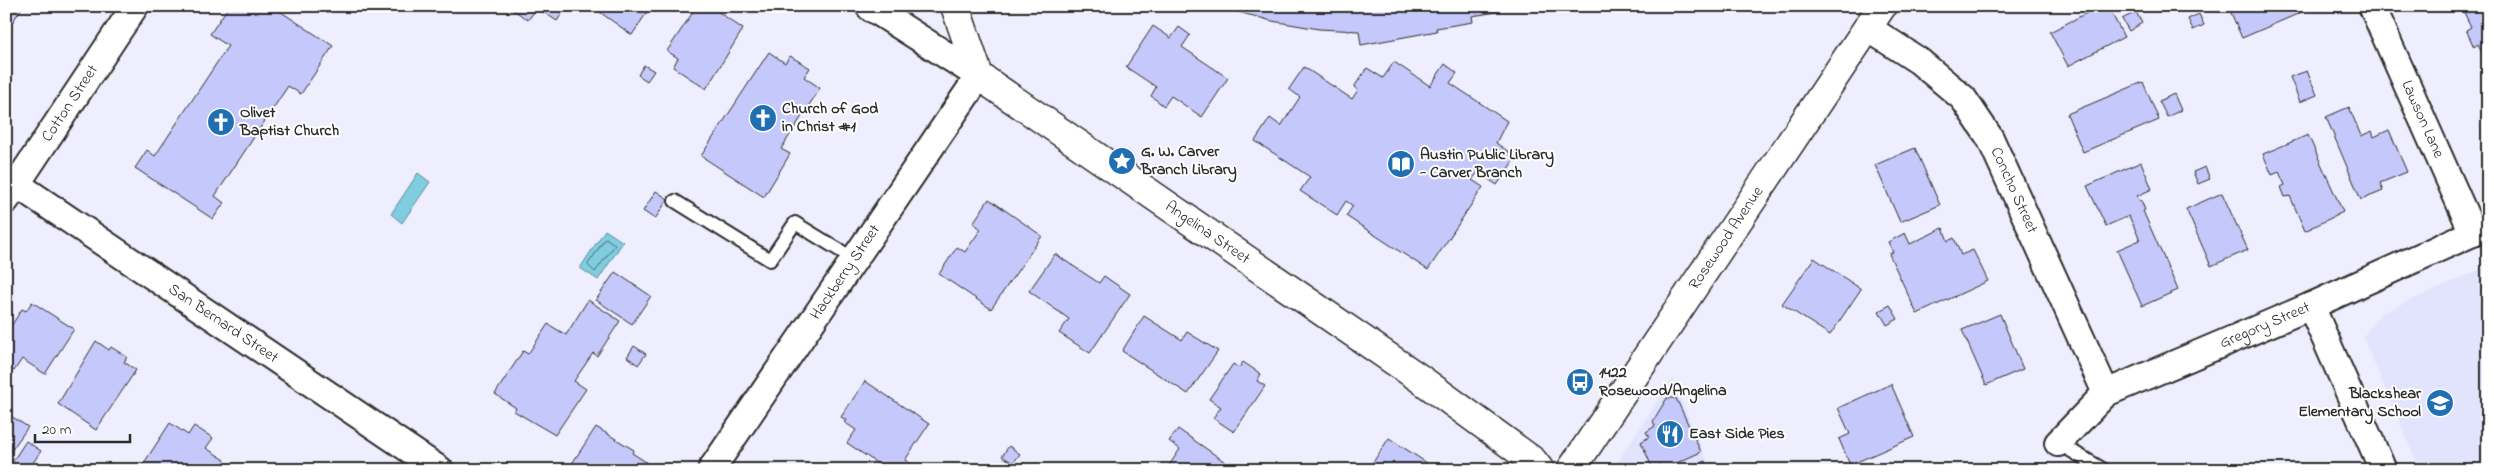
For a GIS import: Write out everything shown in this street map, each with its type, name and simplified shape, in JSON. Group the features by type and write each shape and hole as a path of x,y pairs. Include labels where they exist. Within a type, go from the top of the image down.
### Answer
{"street":[{"name":"Cotton Street","path":"10,187 135,6"},
{"path":"955,6 979,76"},
{"name":"Lawson Lane","path":"2372,6 2480,229"},
{"name":"Angelina Street","path":"872,7 979,76 1419,378 1532,461 1540,470"},
{"name":"Concho Street","path":"1875,17 1919,61 1963,98 1990,138 2106,393"},
{"name":"Rosewood Avenue","path":"1571,470 1875,17"},
{"name":"Hackberry Street","path":"712,470 979,76"},
{"name":"San Bernard Street","path":"10,187 440,470"},
{"name":"Gregory Street","path":"2058,443 2106,393 2311,306 2480,229"},
{"path":"2311,306 2383,470"}],"lane":[{"path":"676,201 770,260 795,223 854,259"},
{"path":"2058,443 2104,470"}],"shaded area":[{"name":"Blackshear Elementary School","path":"2488,266 2488,470 2420,470 2363,337 2380,314"},
{"path":"1672,379 1711,470 1612,470"}],"water":[{"path":"418,173 430,182 402,223 391,214"},
{"path":"605,230 623,242 598,280 580,268"}],"building":[{"path":"6,6 23,6 6,32"},
{"name":"Olivet Baptist Church","path":"229,6 272,6 333,46 301,94 288,86 215,196 224,203 213,219 135,168 147,150 155,156 228,46 210,34"},
{"path":"508,6 567,6 557,21 537,8 528,20"},
{"path":"591,6 651,6 632,35"},
{"path":"697,6 710,6 743,29 706,89 673,67 678,58 667,51"},
{"path":"1216,6 1496,6 1497,12 1472,16 1473,22 1436,28 1437,31 1361,45 1359,31 1319,29 1272,21"},
{"path":"2100,6 2108,6 2124,37 2068,66 2050,32"},
{"path":"2228,6 2316,6 2242,38"},
{"path":"2461,6 2488,6 2488,64 2478,44 2474,47 2466,30 2471,27"},
{"path":"2136,12 2142,23 2129,31 2122,19"},
{"path":"2199,14 2204,25 2193,30 2188,19"},
{"path":"1153,26 1171,38 1179,27 1190,35 1182,47 1228,78 1202,117 1171,96 1164,106 1151,96 1156,87 1126,67"},
{"name":"Church of God in Christ #1","path":"769,52 785,63 790,56 810,68 804,77 820,88 781,149 790,154 764,197 701,156"},
{"name":"Austin Public Library - Carver Branch","path":"1394,62 1430,86 1445,64 1457,73 1450,83 1507,121 1496,143 1516,157 1497,185 1478,172 1472,180 1483,187 1428,270 1346,216 1353,206 1346,201 1337,215 1300,191 1310,177 1255,141 1270,118 1281,126 1300,97 1289,89 1304,67 1352,99 1358,90 1354,87 1367,68 1383,78"},
{"path":"644,65 654,71 647,81 638,75"},
{"path":"2307,71 2317,95 2300,102 2290,77"},
{"path":"2143,82 2159,120 2083,152 2067,114"},
{"path":"2174,94 2181,110 2167,117 2159,101"},
{"path":"2349,107 2361,136 2372,131 2374,137 2389,130 2407,172 2380,183 2383,191 2361,200 2326,117"},
{"path":"2308,135 2343,212 2305,231 2290,196 2285,197 2281,187 2285,185 2279,172 2272,175 2263,154"},
{"path":"1915,148 1940,205 1900,222 1875,165"},
{"path":"2141,162 2152,189 2137,196 2141,200 2145,210 2143,211 2178,290 2142,306 2117,250 2140,240 2129,216 2106,226 2087,186"},
{"path":"2205,167 2210,179 2198,184 2193,172"},
{"path":"656,191 668,199 655,219 643,211"},
{"path":"2222,193 2248,250 2211,266 2186,209"},
{"path":"989,199 1042,236 991,309 939,274 957,247 965,252 981,229 973,223"},
{"path":"1943,228 1948,241 1954,238 1961,255 1973,250 1988,281 1917,314 1889,254 1893,252 1888,242 1905,233 1910,244"},
{"path":"1055,254 1099,283 1104,276 1130,294 1090,353 1059,333 1069,319 1029,291"},
{"path":"1814,258 1861,289 1830,335 1782,304"},
{"path":"615,272 651,296 632,324 596,300"},
{"path":"588,300 620,321 597,356 593,353 574,381 586,389 555,435 514,411 516,408 495,394 523,351 528,354 548,324 566,335"},
{"path":"32,302 74,329 45,374 22,359 14,371 6,366 6,334 22,309 26,311"},
{"path":"1890,305 1898,319 1887,325 1879,311"},
{"path":"2000,314 2023,369 1986,385 1962,330"},
{"path":"1144,316 1182,340 1187,332 1218,351 1188,394 1122,351"},
{"path":"96,341 109,350 111,347 127,357 124,362 136,370 96,430 58,404"},
{"path":"634,346 646,354 638,365 627,357"},
{"path":"1243,362 1261,374 1257,381 1265,386 1234,432 1213,418 1221,407 1209,399 1233,364 1239,368"},
{"path":"865,381 929,424 905,460 921,470 887,470 847,443 856,430 844,422 846,420 841,417"},
{"path":"1891,384 1914,437 1850,465 1839,439 1850,434 1838,408"},
{"name":"East Side Pies","path":"1667,398 1676,398 1701,452 1661,470 1660,465 1652,467 1641,442 1649,437 1646,432 1655,426 1653,421"},
{"path":"6,413 28,427 6,458"},
{"path":"170,423 188,435 194,426 213,438 206,448 225,460 218,470 148,470 142,466"},
{"path":"596,427 634,450 632,453 646,462 640,470 570,470 573,466 571,465"},
{"path":"1178,429 1228,464 1224,470 1166,470 1180,449 1169,441"},
{"path":"1389,438 1427,463 1422,470 1368,470"},
{"path":"26,441 41,451 28,470 7,470"},
{"path":"1009,446 1020,454 1013,463 1002,456"},
{"path":"1705,461 1709,470 1685,470"}],"place":[{"name":"Church of God in Christ #1","path":"763,118"},
{"name":"Olivet Baptist Church","path":"221,122"},
{"name":"G. W. Carver Branch Library","path":"1122,161"},
{"name":"Austin Public Library - Carver Branch","path":"1401,164"},
{"name":"1422 Rosewood/Angelina","path":"1580,382"},
{"name":"Blackshear Elementary School","path":"2440,403"},
{"name":"East Side Pies","path":"1670,434"}]}
